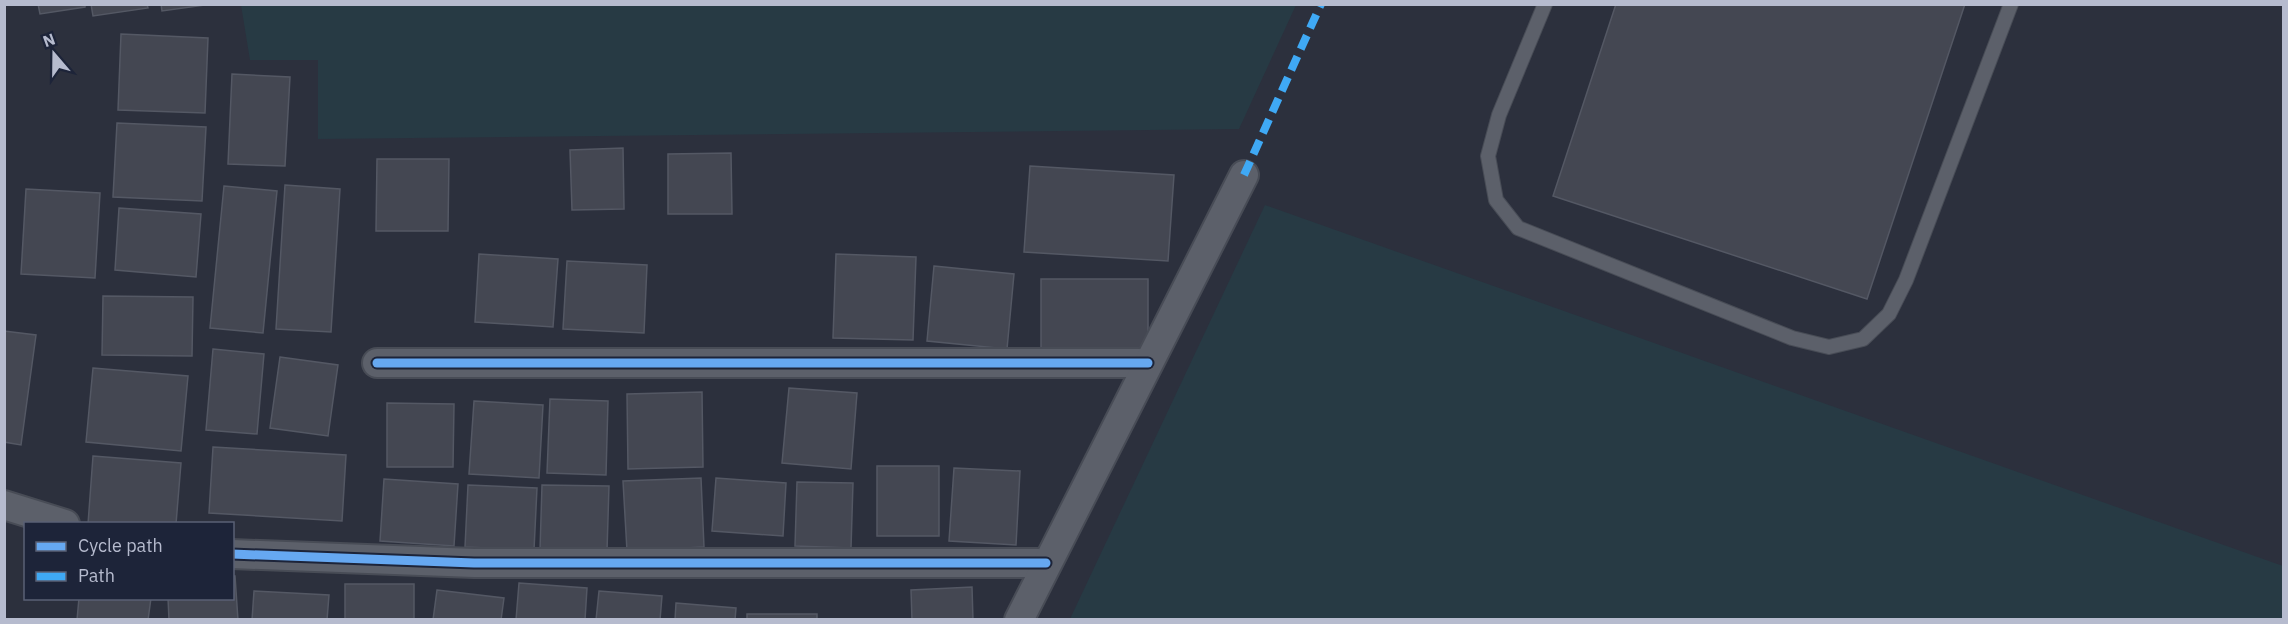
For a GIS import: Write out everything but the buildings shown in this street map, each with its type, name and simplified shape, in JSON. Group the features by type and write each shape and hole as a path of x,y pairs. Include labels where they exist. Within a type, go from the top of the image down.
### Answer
{"street":[{"path":"1019,620 1244,176"},
{"path":"377,363 1148,363"},
{"path":"4,505 59,522"},
{"path":"234,554 474,563 1046,563"}],"lane":[{"path":"1545,4 1499,115 1488,156 1496,200 1518,228 1792,338 1829,347 1863,339 1889,314 1906,280 2011,4"}],"shaded area":[{"path":"241,4 1296,5 1239,129 318,139 318,60 250,60"},
{"path":"1265,205 2283,566 2283,619 1070,619"}],"marked path":[{"path":"1244,175 1321,4"}],"cycle path":[{"path":"377,363 1148,363"},
{"path":"234,554 474,563 1046,563"}]}
